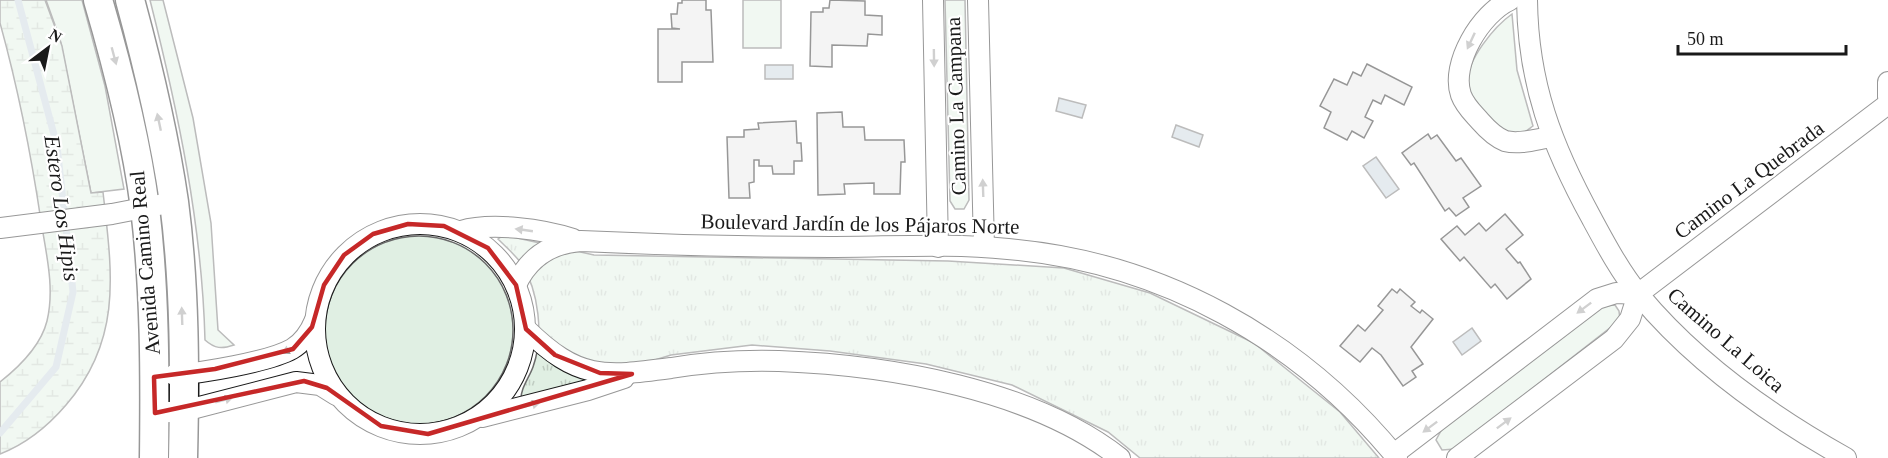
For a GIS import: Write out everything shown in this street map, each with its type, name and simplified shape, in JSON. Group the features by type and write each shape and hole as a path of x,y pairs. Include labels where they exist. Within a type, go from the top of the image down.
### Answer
{"main road":[{"name":"Avenida Camino Real","path":"98,0 124,99 145,209 154,377 154,458"},
{"name":"Avenida Camino Real","path":"130,0 156,107 174,202 184,374 183,458"}],"street":[{"name":"Camino La Campana","path":"933,0 938,247"},
{"name":"Camino La Campana","path":"978,0 984,247"},
{"path":"1510,0 1488,13 1474,35 1460,70 1461,96 1488,130 1504,140 1522,142 1551,137"},
{"name":"Camino La Loica","path":"1527,0 1532,68 1551,137 1595,225 1638,294 1681,339 1730,380 1787,422 1846,458"},
{"path":"1888,82 1888,97"},
{"name":"Camino La Quebrada","path":"1638,294 1888,104"},
{"path":"0,228 112,214 174,202"},
{"path":"154,377 184,374 284,352 301,342 315,320 324,285 344,255 357,243 373,234 408,224 426,223 461,231 488,248 504,265 516,285 525,314 526,329 522,359 516,374 499,400 475,419"},
{"name":"Boulevard Jardín de los Pájaros Norte","path":"461,231 479,227 497,227 555,235 581,242"},
{"name":"Boulevard Jardín de los Pájaros Norte","path":"516,285 526,267 541,253 567,242 722,247 984,247 1035,252 1100,265 1155,282 1209,304 1259,334 1323,381 1353,409 1396,456"},
{"path":"1396,456 1589,304 1616,293 1638,294 1630,319 1614,339 1457,458"},
{"path":"315,320 318,354 331,384 341,398"},
{"path":"526,329 555,354 576,366 600,374 632,374 708,363 781,361 932,379 962,386 1038,411 1069,425 1120,458"},
{"path":"155,413 184,411 296,381 320,385 341,398 366,419 381,426 412,434 444,431 475,419 588,390 632,374"}],"highlighted area":[{"path":"408,224 444,226 488,248 516,285 526,329 555,355 600,373 632,374 428,434 381,426 327,388 304,381 155,413 154,377 215,369 293,349 312,327 324,285 344,255 373,234"}],"green space":[{"path":"0,0 45,0 62,46 91,193 103,192 110,277 105,330 97,355 84,380 52,420 28,440 0,454 0,382 15,370 40,339 47,321 50,283 33,171 0,23"},
{"path":"46,0 82,0 105,86 124,189 91,193 60,39"},
{"path":"150,0 163,0 193,118 211,223 218,330 234,345 222,348 215,347 205,340 194,211 179,126"},
{"path":"743,0 781,0 781,48 743,48"},
{"path":"945,0 965,0 969,200 964,209 955,209 950,201"},
{"path":"1512,14 1517,70 1533,126 1522,133 1513,133 1504,129 1487,117 1474,100 1468,83 1472,64 1483,44"},
{"path":"504,235 594,255 948,261 1064,268 1150,293 1254,343 1340,412 1379,458 1140,458 1108,432 1012,385 926,364 830,351 752,345 671,355 521,401 523,388 536,355 538,314 527,274 519,260 498,239"},
{"path":"410,236 428,236 455,243 486,263 506,294 513,330 506,366 486,397 455,417 428,424 410,424 375,413 359,403 346,390 329,357 325,339 325,321 336,286 346,270 359,257 392,240"},
{"path":"1615,305 1619,311 1620,320 1455,449 1442,450 1436,440 1442,429 1604,306"}],"shaded area":[{"path":"765,65 793,65 793,79 765,79"},
{"path":"1059,98 1086,105 1082,118 1056,111"},
{"path":"1176,125 1203,135 1199,147 1172,137"},
{"path":"1376,157 1399,189 1386,198 1363,166"},
{"path":"1472,328 1481,341 1462,355 1453,342"}],"building":[{"path":"682,0 706,0 706,10 711,10 713,62 682,62 682,82 658,82 658,29 680,29 672,28 671,14 677,14 678,3 682,3"},
{"path":"830,0 865,1 865,15 882,16 882,35 868,34 867,46 832,45 832,67 810,66 811,12 823,12 823,8 829,8"},
{"path":"1367,64 1412,87 1404,105 1385,95 1381,104 1373,100 1365,117 1373,121 1364,138 1352,131 1347,140 1324,128 1331,112 1320,106 1334,79 1347,85 1353,72 1361,76"},
{"path":"842,112 843,127 864,127 865,140 904,140 905,162 901,162 900,194 874,194 874,183 844,184 845,194 818,195 817,113"},
{"path":"796,121 797,143 801,143 802,161 794,161 794,174 773,174 772,166 759,166 759,160 754,160 754,182 749,183 750,198 729,198 727,137 744,137 744,130 759,129 758,123"},
{"path":"1428,134 1431,139 1437,135 1456,161 1461,158 1481,186 1463,198 1469,207 1456,216 1449,208 1445,211 1414,163 1411,165 1402,153"},
{"path":"1505,214 1523,235 1506,249 1518,263 1520,262 1531,279 1507,299 1495,284 1491,288 1464,257 1460,261 1441,239 1457,226 1465,235 1479,223 1486,231"},
{"path":"1392,289 1397,293 1400,289 1415,302 1411,306 1420,313 1422,310 1433,319 1411,347 1423,364 1412,371 1416,377 1403,386 1381,355 1372,348 1360,362 1340,346 1358,325 1365,331 1383,310 1378,306"}],"waterway":[{"name":"Estero Los Hipis","path":"0,433 56,367 73,292 57,146 18,0"}]}
